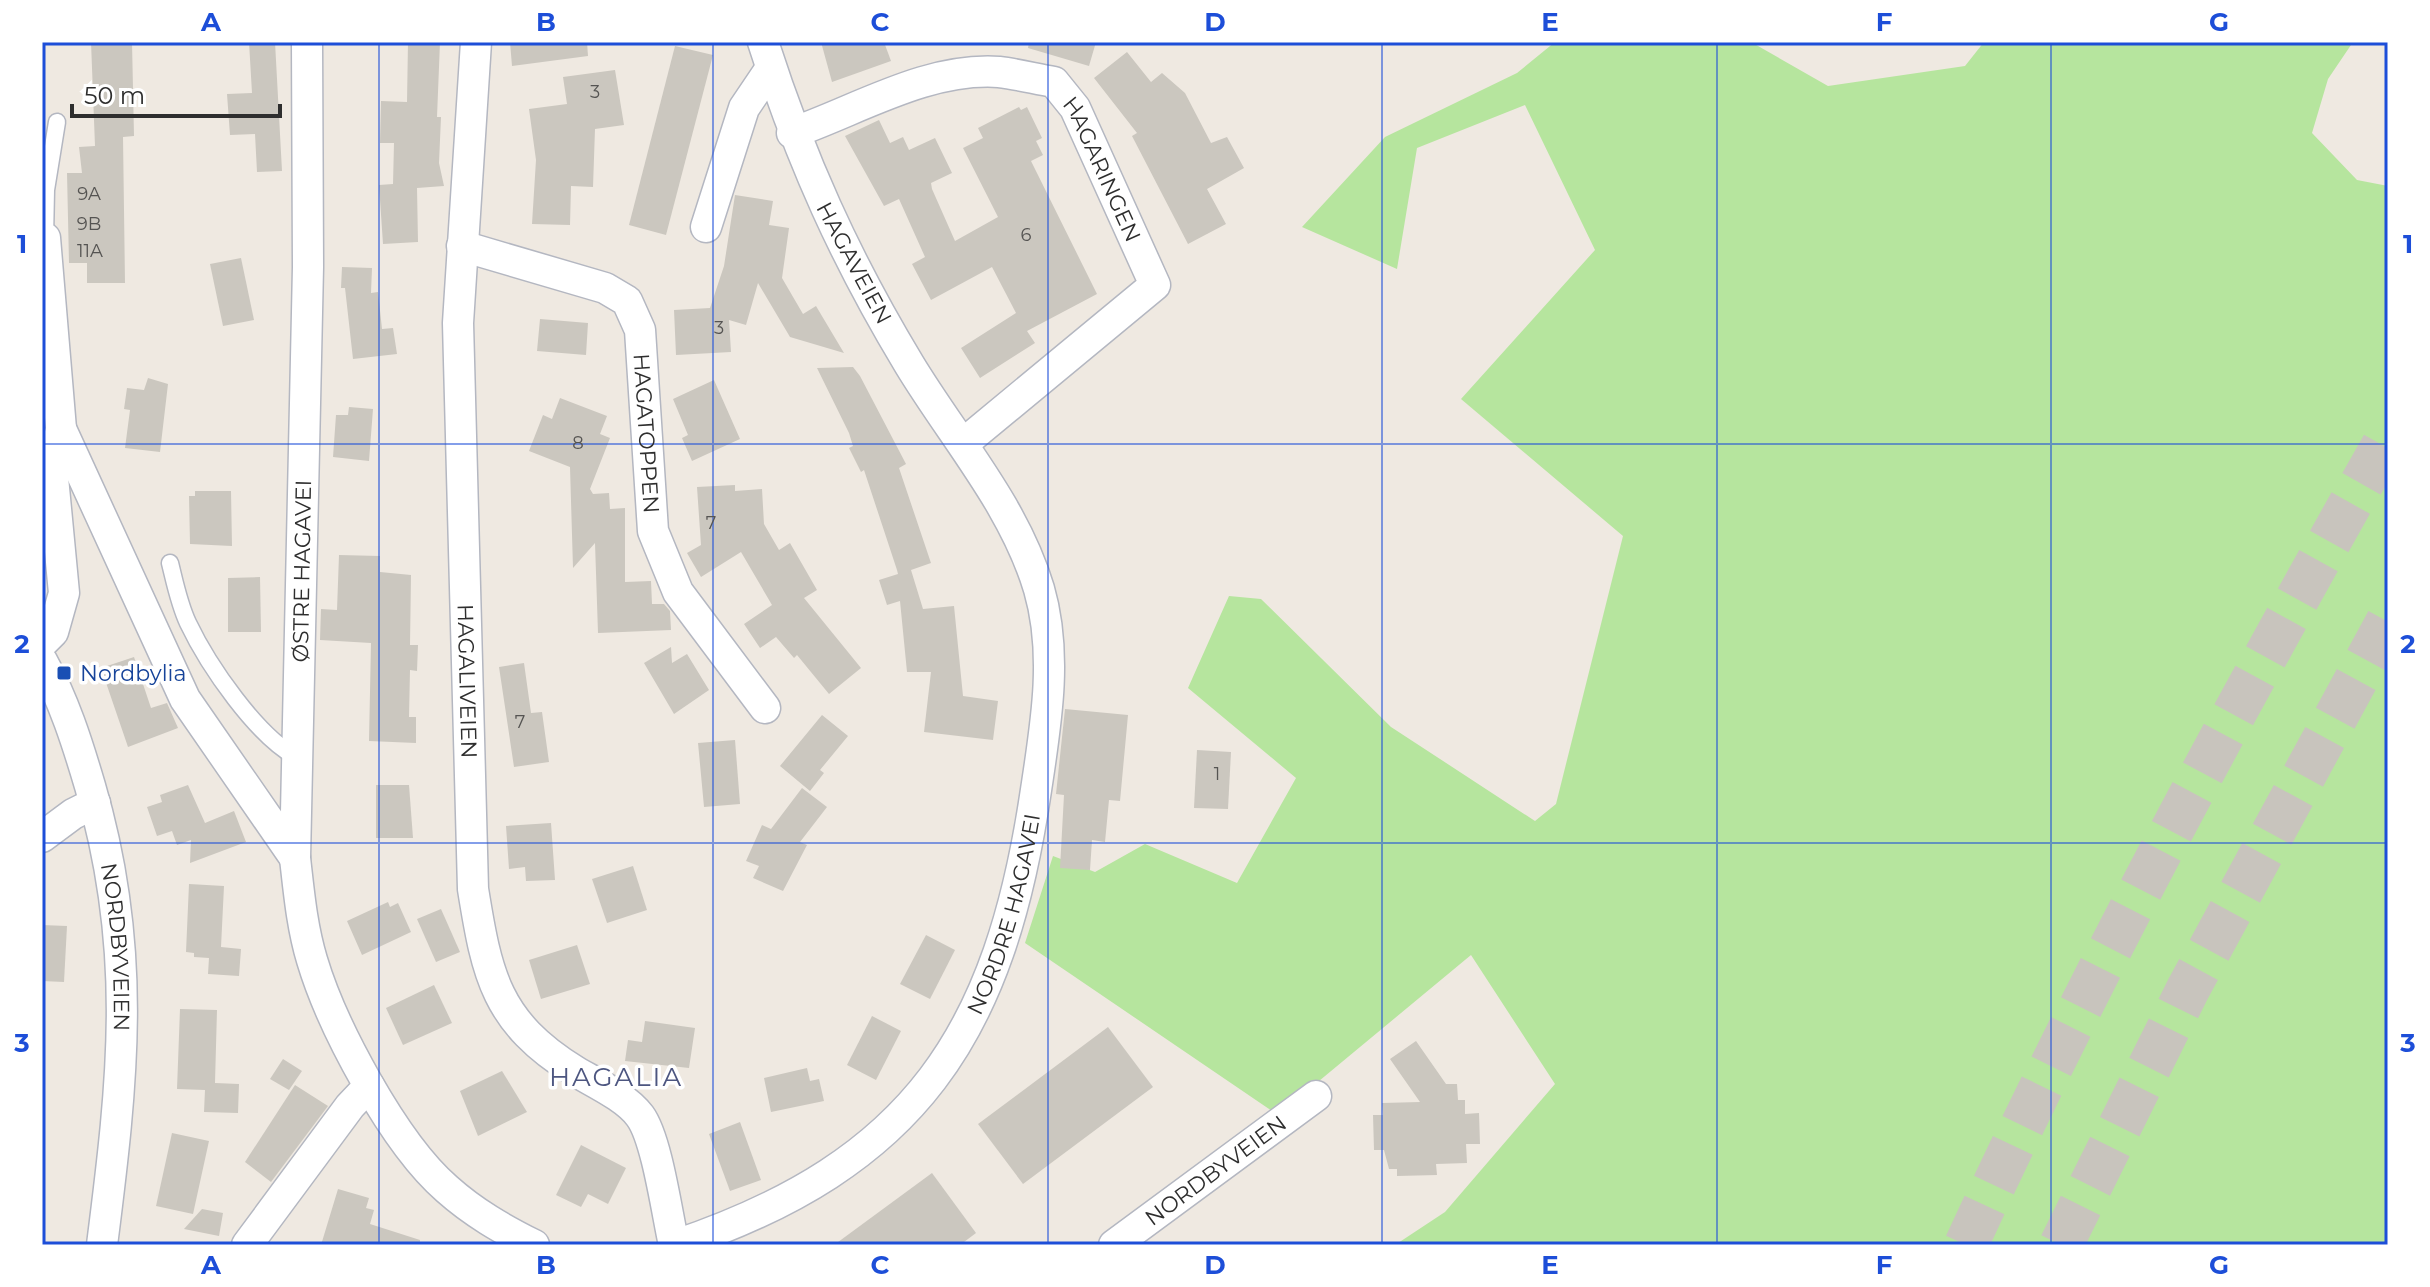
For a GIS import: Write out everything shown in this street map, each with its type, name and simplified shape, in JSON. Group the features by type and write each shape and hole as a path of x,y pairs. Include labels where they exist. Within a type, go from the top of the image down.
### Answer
{"street":[{"name":"ØSTRE HAGAVEI","path":"307,42 308,267 295,858 300,913 312,962 369,1086"},
{"name":"HAGALIVEIEN","path":"476,42 458,323 473,889 481,941 491,977 505,1007 526,1035 543,1051 609,1092 640,1116 652,1148 675,1245"},
{"name":"HAGAVEIEN","path":"767,55 792,133 826,213 867,292 912,368 964,443"},
{"name":"HAGAVEIEN","path":"706,227 744,108 767,55"},
{"name":"HAGARINGEN","path":"792,133 912,86 957,74 999,72 1054,82 1075,108 1155,285 964,443"},
{"path":"42,643 53,632 64,593 52,467 61,429 45,238"},
{"name":"HAGATOPPEN","path":"462,246 605,288 627,301 640,330 653,531 678,592 765,708"},
{"path":"61,429 185,699 295,858"},
{"name":"NORDRE HAGAVEI","path":"675,1245 780,1205 840,1169 896,1122 948,1060 986,991 1025,869 1049,695 1049,643 1039,589 1022,546 964,443"},
{"name":"NORDBYVEIEN","path":"42,661 60,694 111,865 124,983 114,1147 102,1245"},
{"path":"42,837 73,814 95,803"},
{"path":"247,1245 350,1106 369,1086 444,1187 488,1221 534,1245"},
{"name":"NORDBYVEIEN","path":"1115,1245 1316,1096"}],"lane":[{"path":"45,238 48,169 57,122"},
{"path":"170,563 186,620 202,650 273,741 298,758"}],"green space":[{"path":"1555,42 1751,42 1828,86 1965,66 1984,42 2353,42 2328,79 2312,133 2357,180 2388,186 2388,1245 1395,1245 1445,1212 1555,1084 1471,955 1278,1115 1025,943 1053,856 1095,872 1145,844 1237,883 1296,778 1188,688 1229,596 1261,599 1391,727 1535,821 1556,804 1623,536 1461,399 1595,250 1525,105 1417,148 1397,269 1302,227 1385,137 1517,73"}],"building":[{"path":"91,42 132,42 134,136 123,137 125,283 87,283 87,263 69,263 67,173 82,173 79,147 95,146"},
{"path":"249,42 275,42 282,171 257,172 255,134 230,135 227,94 252,93"},
{"path":"408,42 440,42 437,117 441,117 439,163 444,186 417,188 418,242 383,244 379,185 393,184 394,143 380,143 381,101 407,102"},
{"path":"510,42 587,42 588,56 512,66"},
{"path":"821,42 884,42 891,61 832,82"},
{"path":"1029,42 1096,42 1089,66 1028,48"},
{"path":"675,46 713,55 666,235 629,225"},
{"path":"1127,52 1151,82 1162,73 1185,93 1211,143 1227,137 1244,168 1207,189 1226,224 1188,244 1132,136 1137,133 1094,78"},
{"path":"615,70 624,125 595,129 593,187 571,186 570,225 532,224 536,160 529,109 567,104 563,77"},
{"path":"1019,107 1021,110 1027,107 1042,138 1036,141 1043,155 1031,161 1097,294 1027,331 1035,343 980,378 961,348 1016,313 992,267 931,300 912,264 925,257 899,199 884,206 845,136 879,120 890,143 903,137 909,150 935,138 952,173 931,183 932,189 955,241 998,217 963,148 983,138 978,128"},
{"path":"735,195 773,201 769,225 789,228 782,278 803,314 816,306 844,353 790,337 758,283 746,325 729,320 731,352 676,355 674,310 710,308 724,266"},
{"path":"241,258 254,320 223,326 210,264"},
{"path":"342,267 372,268 371,293 378,292 382,329 393,328 397,354 353,359 345,288 341,288"},
{"path":"540,319 588,323 586,355 537,351"},
{"path":"853,367 906,464 899,468 931,563 911,570 923,609 954,606 963,696 998,701 993,740 924,732 931,672 907,672 900,601 887,605 879,580 898,574 897,570 864,470 861,472 849,448 853,446 849,433 817,368"},
{"path":"148,378 168,384 160,452 125,448 130,410 124,409 127,388 144,390"},
{"path":"714,380 740,439 692,461 682,438 688,435 673,399"},
{"path":"560,398 607,416 600,434 610,438 590,489 593,494 609,493 610,509 625,508 625,582 651,581 652,604 664,604 670,611 671,630 598,633 595,543 573,568 570,467 529,451 543,415 552,419"},
{"path":"349,407 373,409 369,461 333,457 336,415 348,415"},
{"path":"735,485 735,491 762,489 764,524 779,550 790,543 817,590 804,598 861,668 829,694 797,655 794,658 776,637 760,648 744,624 772,605 741,552 701,577 687,553 701,545 697,487"},
{"path":"195,491 231,491 232,546 190,544 189,496 195,496"},
{"path":"339,555 380,556 380,572 411,575 410,645 418,645 417,671 410,670 409,717 416,717 416,743 369,741 371,643 320,640 321,609 337,610"},
{"path":"260,577 261,632 228,632 228,578"},
{"path":"671,647 672,663 687,654 709,690 674,714 644,663"},
{"path":"134,657 151,708 167,703 178,728 128,747 101,668"},
{"path":"524,663 531,713 542,712 549,762 514,767 499,667"},
{"path":"1065,709 1128,715 1120,801 1109,800 1105,842 1092,840 1090,870 1060,868 1064,795 1056,794"},
{"path":"822,715 848,736 820,770 824,773 810,791 780,766"},
{"path":"735,740 740,804 704,807 698,743"},
{"path":"1197,750 1231,752 1228,809 1194,808"},
{"path":"188,785 205,823 234,811 246,842 190,863 191,840 177,845 172,831 157,836 147,807 162,802 160,795"},
{"path":"376,785 409,785 413,838 376,838"},
{"path":"802,788 827,807 800,842 807,845 783,891 753,878 759,866 746,861 762,825 771,829"},
{"path":"551,823 555,880 526,881 525,867 509,869 506,826"},
{"path":"633,866 647,910 607,923 592,879"},
{"path":"189,884 224,886 221,947 241,949 239,976 208,974 209,958 194,957 194,953 186,952"},
{"path":"388,902 390,907 398,903 411,932 362,955 347,921"},
{"path":"441,909 460,952 436,962 417,919"},
{"path":"42,925 67,926 64,982 42,981"},
{"path":"926,935 955,950 930,999 900,984"},
{"path":"577,945 590,984 541,999 529,960"},
{"path":"434,985 452,1023 403,1045 386,1008"},
{"path":"180,1009 217,1010 215,1083 239,1084 238,1113 204,1112 205,1090 177,1089"},
{"path":"872,1016 901,1031 876,1080 847,1065"},
{"path":"645,1021 695,1028 689,1068 625,1061 628,1040 642,1042"},
{"path":"1108,1027 1153,1087 1023,1184 978,1124"},
{"path":"1416,1041 1446,1084 1457,1084 1458,1100 1465,1100 1465,1114 1479,1113 1480,1144 1466,1144 1467,1163 1436,1164 1437,1175 1397,1176 1397,1169 1389,1169 1384,1150 1374,1150 1373,1115 1383,1115 1382,1103 1420,1102 1390,1059"},
{"path":"283,1059 302,1071 289,1090 270,1079"},
{"path":"807,1068 810,1081 819,1079 824,1101 771,1112 764,1078"},
{"path":"502,1071 527,1112 478,1136 460,1091"},
{"path":"295,1085 328,1106 271,1182 245,1162"},
{"path":"740,1122 761,1180 730,1191 709,1134"},
{"path":"172,1133 209,1141 193,1214 156,1206"},
{"path":"581,1145 626,1168 608,1204 588,1194 581,1207 556,1195"},
{"path":"932,1173 976,1233 960,1245 834,1245"},
{"path":"338,1189 369,1198 366,1208 374,1210 370,1224 420,1240 420,1245 321,1245"},
{"path":"202,1209 223,1213 219,1236 184,1229"}],"tunnel":[{"path":"1966,1245 2064,1040 2168,837 2388,437"},
{"path":"2061,1245 2188,989 2388,621"}],"place":[{"name":"Nordbylia","path":"64,673"}],"district":[{"name":"HAGALIA","path":"616,1077"}]}
